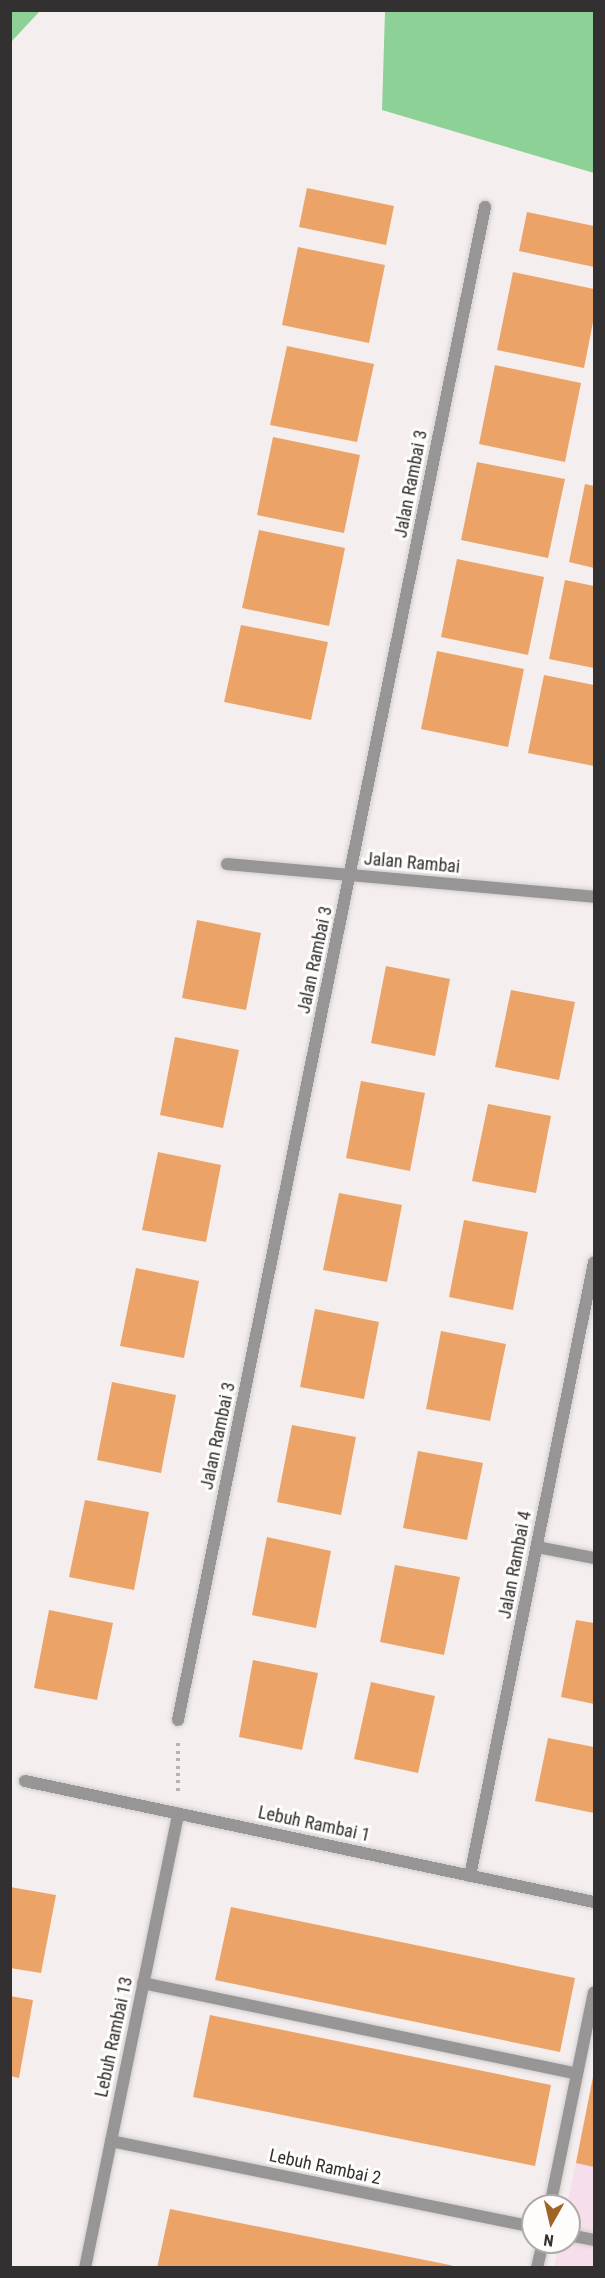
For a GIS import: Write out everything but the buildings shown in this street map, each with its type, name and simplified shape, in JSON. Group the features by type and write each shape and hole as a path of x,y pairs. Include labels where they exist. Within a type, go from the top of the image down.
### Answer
{"street":[{"name":"Jalan Rambai 3","path":"178,1720 485,207"},
{"name":"Jalan Rambai","path":"226,864 594,897"},
{"name":"Jalan Rambai 4","path":"470,1876 594,1267"},
{"path":"537,1547 594,1558"},
{"name":"Lebuh Rambai 1","path":"25,1781 594,1902"},
{"name":"Lebuh Rambai 13","path":"85,2268 178,1813"},
{"path":"143,1983 577,2074"},
{"path":"552,2194 594,1992"},
{"name":"Lebuh Rambai 2","path":"111,2141 521,2225"}],"path":[{"path":"178,1720 178,1813"}],"shaded area":[{"path":"594,2072 594,2267 554,2268 557,2254 581,2254 581,2194 569,2194"}],"green space":[{"path":"10,11 40,11 11,42"},
{"path":"385,11 594,11 594,173 382,110"}]}
